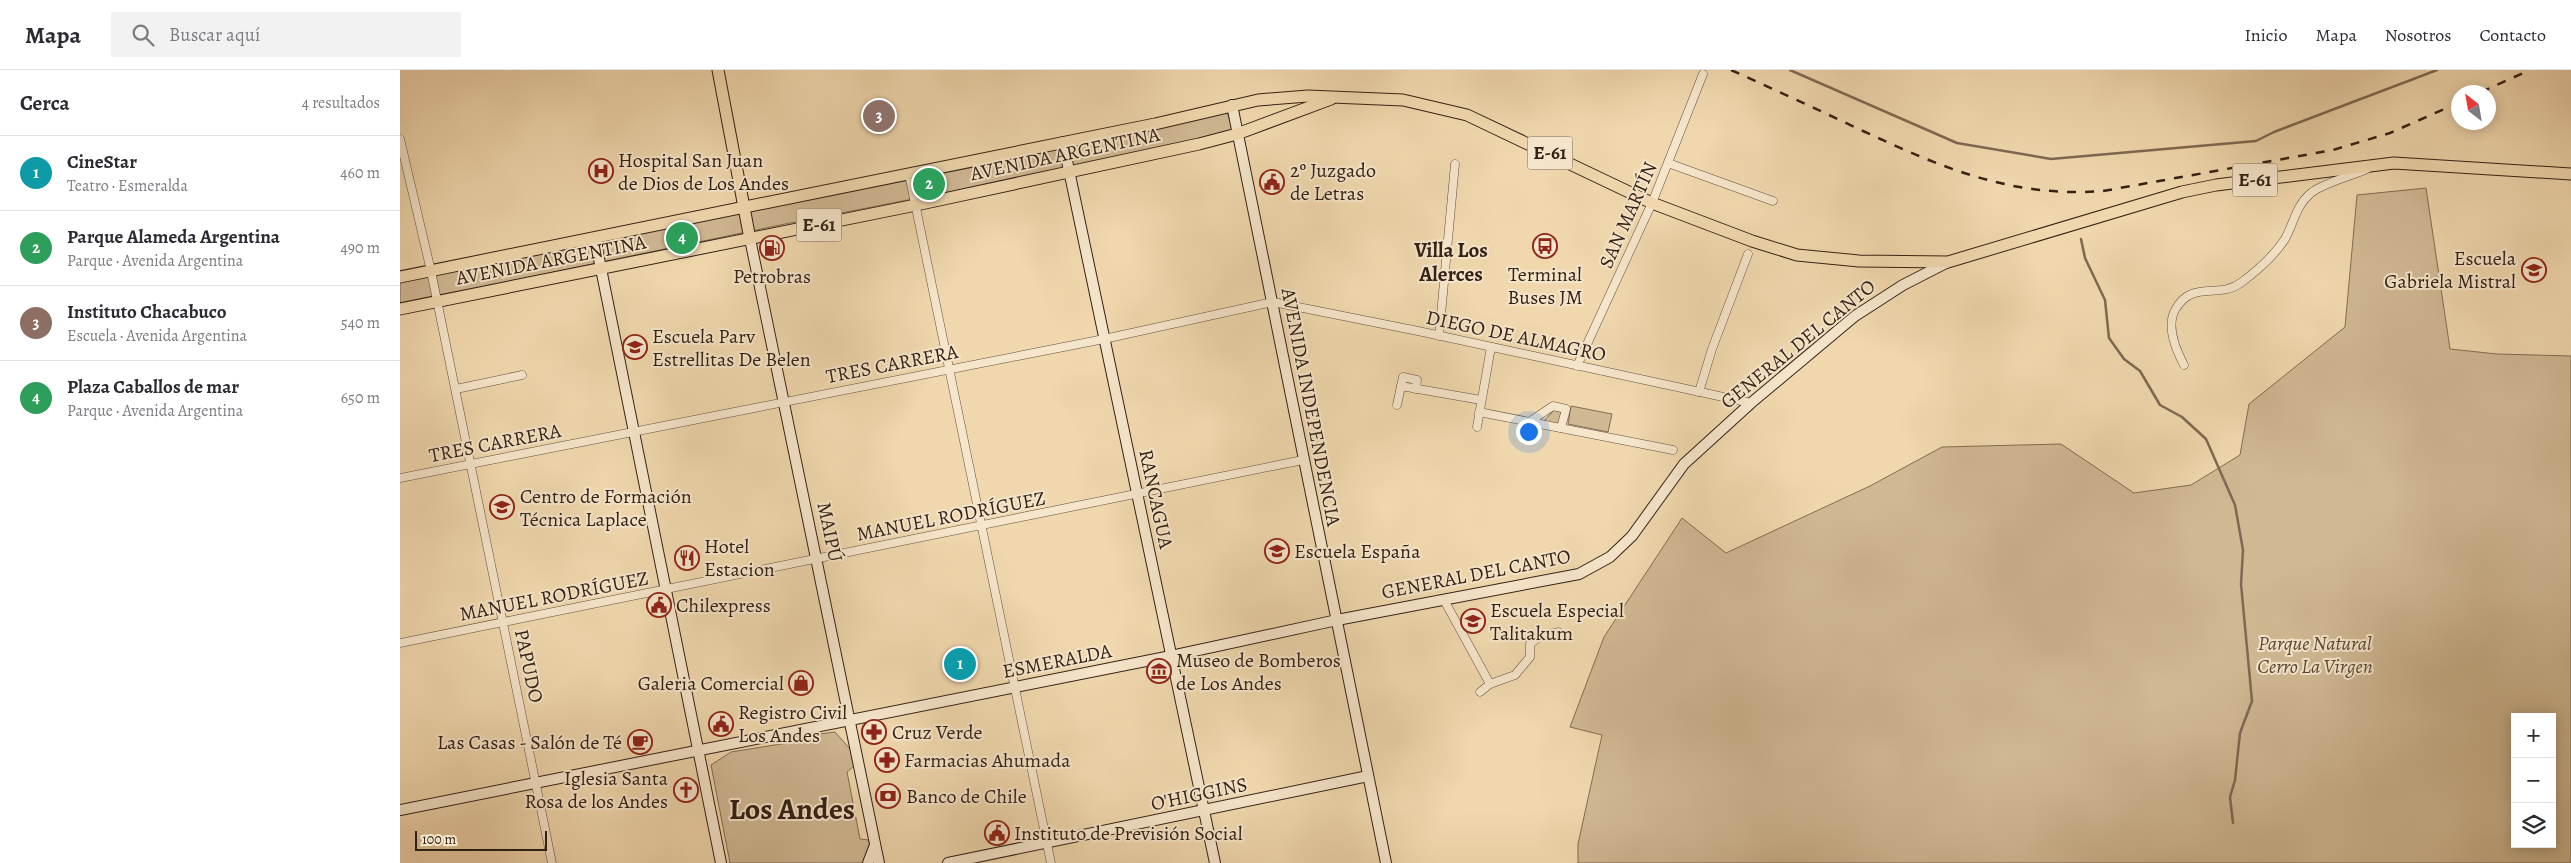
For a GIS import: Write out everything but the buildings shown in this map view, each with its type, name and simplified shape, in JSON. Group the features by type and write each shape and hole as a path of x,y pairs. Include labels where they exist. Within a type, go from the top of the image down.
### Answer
{"main road":[{"name":"MAIPÚ","path":"718,70 750,239 879,863"},
{"name":"E-61","path":"1237,134 1340,96"},
{"name":"E-61","path":"1232,105 1258,100 1340,96 1403,100 1466,115 1652,203 1752,242 1797,255 1859,261 1948,262"},
{"name":"AVENIDA ARGENTINA","path":"400,277 595,239 1232,105"},
{"name":"AVENIDA INDEPENDENCIA","path":"1232,105 1386,863"},
{"name":"AVENIDA ARGENTINA","path":"400,310 916,205 1199,144 1237,134"},
{"name":"RANCAGUA","path":"1063,142 1215,863"},
{"name":"GENERAL DEL CANTO","path":"1337,620 1579,574 1610,557 1632,536 1684,464 1751,403 1855,316 1903,285 1948,262 2182,192 2216,185 2394,163 2571,174"},
{"path":"595,239 721,863"},
{"name":"ESMERALDA","path":"400,810 1171,656 1337,620"},
{"path":"827,724 843,731 855,748"},
{"path":"702,770 705,760 712,751 728,744"},
{"name":"O'HIGGINS","path":"948,863 1368,776"},
{"path":"868,863 875,842"}],"street":[{"name":"SAN MARTÍN","path":"1578,366 1652,203 1703,74"},
{"name":"PAPUDO","path":"400,140 432,271 552,863"},
{"path":"1668,163 1773,201"},
{"path":"1439,336 1455,164"},
{"path":"2184,365 2174,347 2173,328 2174,312 2183,300 2192,293 2232,289 2240,284 2278,248 2286,237 2301,203 2312,191 2378,165"},
{"path":"909,174 1051,863"},
{"path":"1699,392 1712,349 1748,254"},
{"name":"DIEGO DE ALMAGRO","path":"1273,302 1751,403"},
{"name":"TRES CARRERA","path":"400,478 1104,339 1273,302"},
{"path":"1477,427 1492,347"},
{"path":"456,389 522,375"},
{"path":"1397,405 1403,377 1417,380 1416,389"},
{"path":"1401,386 1481,400"},
{"path":"1526,437 1529,422 1553,406 1566,409 1561,428"},
{"path":"1479,412 1673,450"},
{"name":"MANUEL RODRÍGUEZ","path":"400,643 1303,460"},
{"path":"1444,600 1490,684"},
{"path":"1480,692 1490,684 1514,675 1530,657 1530,644 1540,638 1558,632"}],"green space":[{"path":"1227,112 1234,134 1195,144 785,224 400,304 400,281"},
{"name":"Parque Natural Cerro La Virgen","path":"2426,188 2450,349 2497,354 2571,356 2571,863 1578,863 1578,844 1602,735 1570,727 1604,637 1682,518 1726,553 1870,486 1942,447 2061,444 2134,493 2191,485 2240,455 2249,404 2345,327 2357,195"},
{"path":"1571,406 1612,414 1608,432 1568,424"},
{"path":"1554,410 1563,412 1560,426 1543,422"},
{"path":"835,732 850,749 854,766 847,772 860,839 869,840 870,851 864,863 730,863 711,765 731,752 812,739 812,735"}],"waterway":[{"path":"1790,70 1957,143 2051,159 2256,141 2274,132 2437,70"},
{"path":"2081,239 2085,258 2105,300 2109,338 2124,359 2140,371 2160,405 2182,417 2206,439 2235,505 2243,550 2241,584 2252,701 2240,733 2235,780 2230,797 2233,823"}],"railway":[{"path":"1731,70 1921,157 1950,168 2008,185 2038,190 2070,192 2103,191 2333,150 2390,133 2451,106"},
{"path":"2496,85 2530,70"}],"place":[{"name":"Instituto Chacabuco","path":"879,116"},
{"name":"Hospital San Juan de Dios de Los Andes","path":"601,171"},
{"name":"2º Juzgado de Letras","path":"1272,182"},
{"name":"Parque Alameda Argentina","path":"929,184"},
{"name":"Plaza Caballos de mar","path":"682,238"},
{"name":"Terminal Buses JM","path":"1545,246"},
{"name":"Petrobras","path":"772,248"},
{"name":"Escuela Gabriela Mistral","path":"2534,270"},
{"name":"Escuela Parv Estrellitas De Belen","path":"635,347"},
{"name":"Centro de Formación Técnica Laplace","path":"502,507"},
{"name":"Escuela España","path":"1277,551"},
{"name":"Hotel Estacion","path":"687,558"},
{"name":"Chilexpress","path":"659,605"},
{"name":"Escuela Especial Talitakum","path":"1473,621"},
{"name":"CineStar","path":"960,664"},
{"name":"Museo de Bomberos de Los Andes","path":"1159,671"},
{"name":"Galeria Comercial","path":"801,683"},
{"name":"Registro Civil Los Andes","path":"721,724"},
{"name":"Cruz Verde","path":"874,732"},
{"name":"Las Casas - Salón de Té","path":"640,742"},
{"name":"Farmacias Ahumada","path":"887,760"},
{"name":"Iglesia Santa Rosa de los Andes","path":"686,790"},
{"name":"Banco de Chile","path":"888,796"},
{"name":"Instituto de Previsión Social","path":"997,833"}],"district":[{"name":"Villa Los Alerces","path":"1451,262"},
{"name":"Los Andes","path":"792,809"}]}
